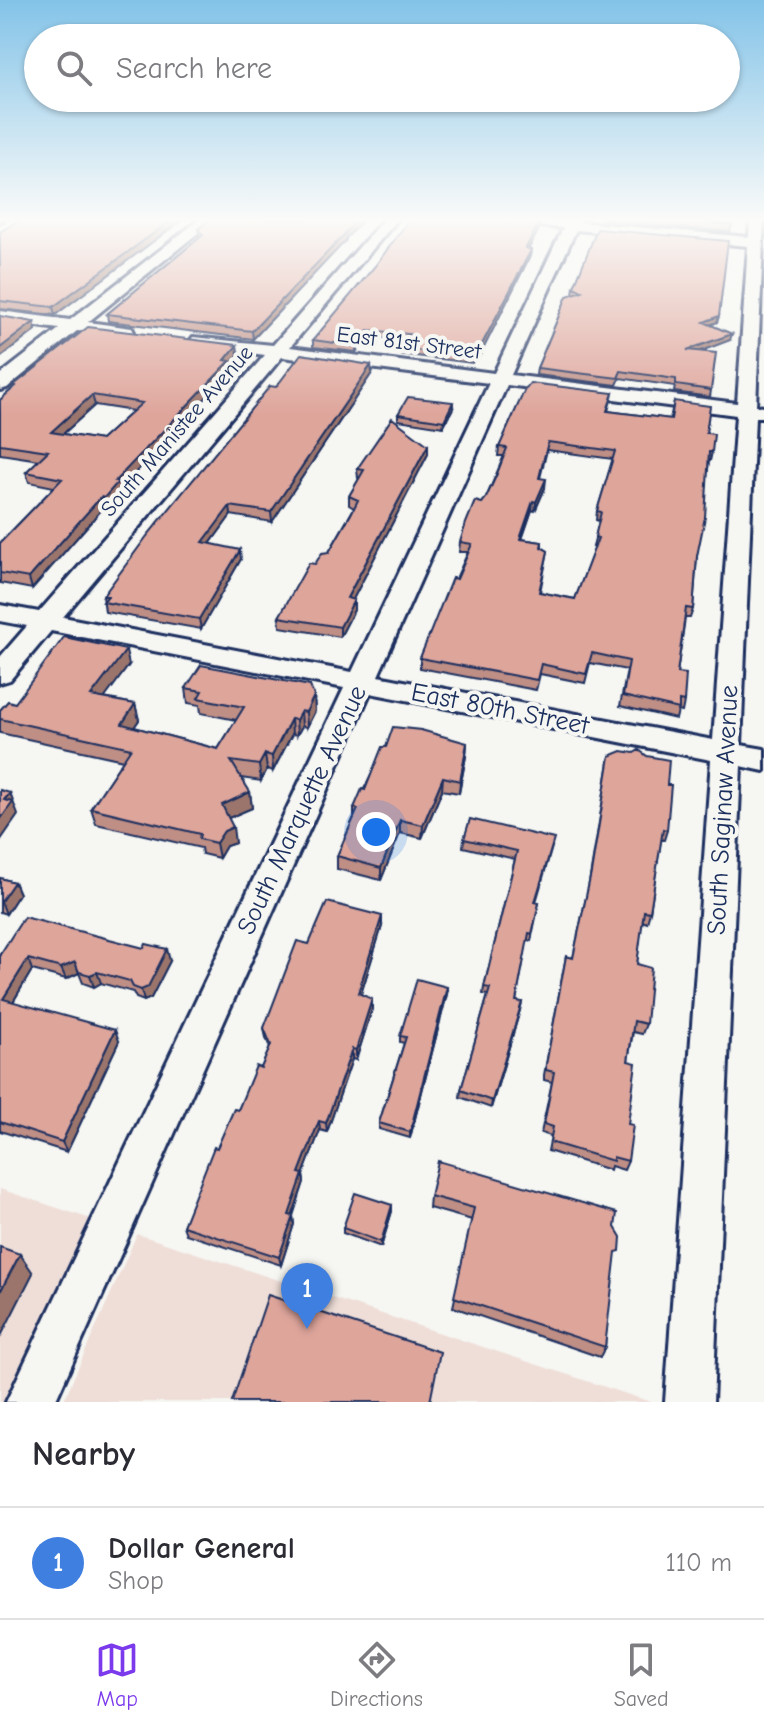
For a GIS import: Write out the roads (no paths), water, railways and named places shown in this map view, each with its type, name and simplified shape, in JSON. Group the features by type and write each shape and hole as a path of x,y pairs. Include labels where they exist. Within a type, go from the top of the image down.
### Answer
{"street":[{"path":"0,384 125,284"},
{"name":"South Manistee Avenue","path":"0,674 334,284"},
{"name":"South Marquette Avenue","path":"30,1402 543,284"},
{"name":"South Saginaw Avenue","path":"689,1402 726,752 755,411 758,284"},
{"path":"0,316 145,335"},
{"name":"East 81st Street","path":"187,340 755,411"},
{"name":"East 80th Street","path":"0,613 764,760"}],"place":[{"name":"Dollar General","path":"307,1329"}]}
